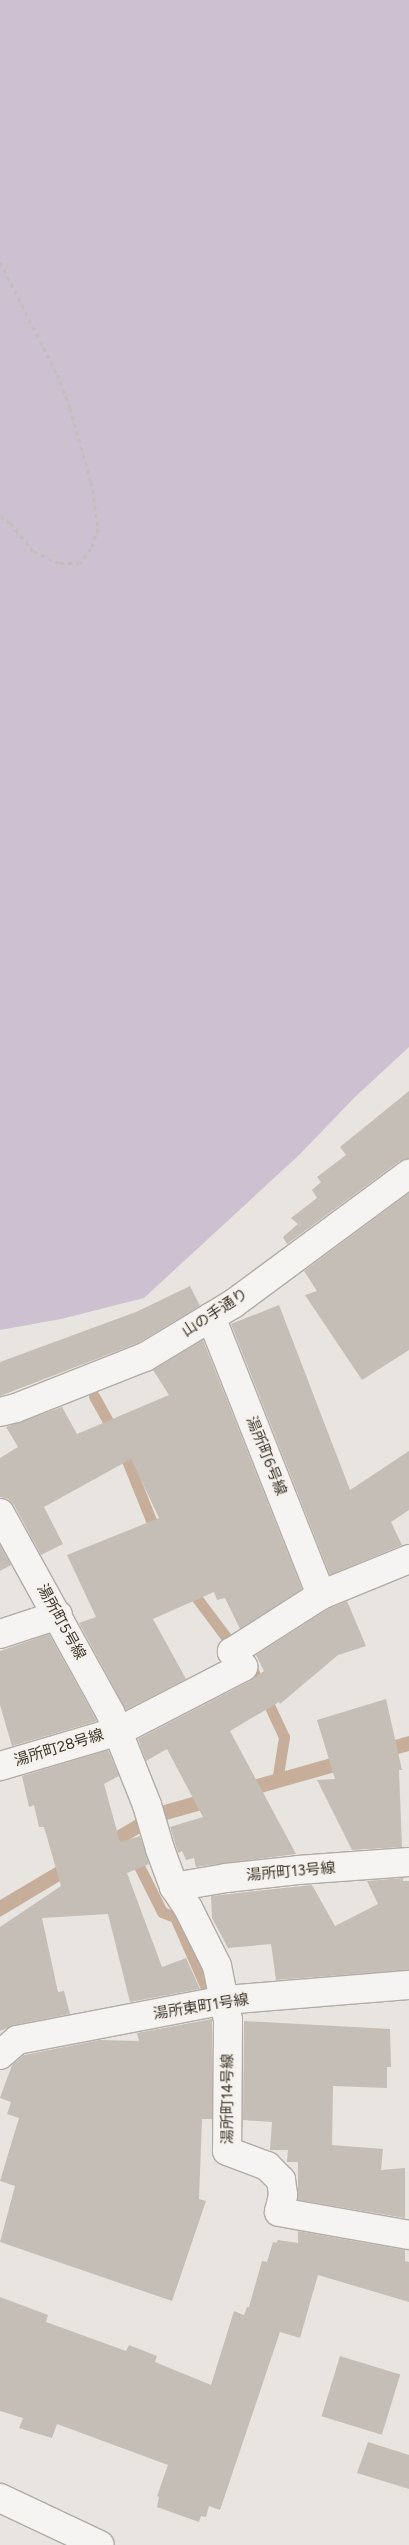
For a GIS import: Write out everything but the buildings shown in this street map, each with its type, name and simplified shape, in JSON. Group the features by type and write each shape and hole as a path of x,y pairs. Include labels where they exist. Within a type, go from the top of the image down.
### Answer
{"street":[{"name":"山の手通り","path":"0,1412 16,1408 145,1357 234,1304 409,1174"},
{"name":"湯所町6号線","path":"211,1317 322,1595"},
{"name":"湯所町5号線","path":"0,1514 58,1615 119,1731 147,1805 174,1887 188,1908 217,1966 225,2000"},
{"path":"322,1595 409,1560"},
{"name":"湯所町28号線","path":"0,1766 119,1731 243,1667 232,1652 322,1595"},
{"path":"0,1634 58,1615"},
{"name":"湯所町13号線","path":"174,1887 226,1878 409,1862"},
{"name":"湯所東町1号線","path":"0,2054 17,2040 225,2000 409,1985"},
{"name":"湯所町14号線","path":"225,2000 228,2020 228,2151 267,2166 281,2180 283,2195 279,2212 409,2235"},
{"path":"0,2498 100,2545"}],"path":[{"path":"0,262 57,374 70,408 91,482 98,528 91,548 80,563 59,563 33,551 10,523 0,516"}],"shaded area":[{"path":"0,0 409,0 409,1047 355,1097 299,1155 144,1298 61,1319 0,1330"},
{"path":"409,1736 409,1751 163,1821 0,1917 0,1900 157,1807"}],"waterway":[{"path":"94,1396 115,1434"},
{"path":"122,1448 157,1535"},
{"path":"190,1589 237,1649"},
{"path":"248,1660 284,1737 278,1776"},
{"path":"133,1854 162,1912 175,1917 209,1995"}]}
